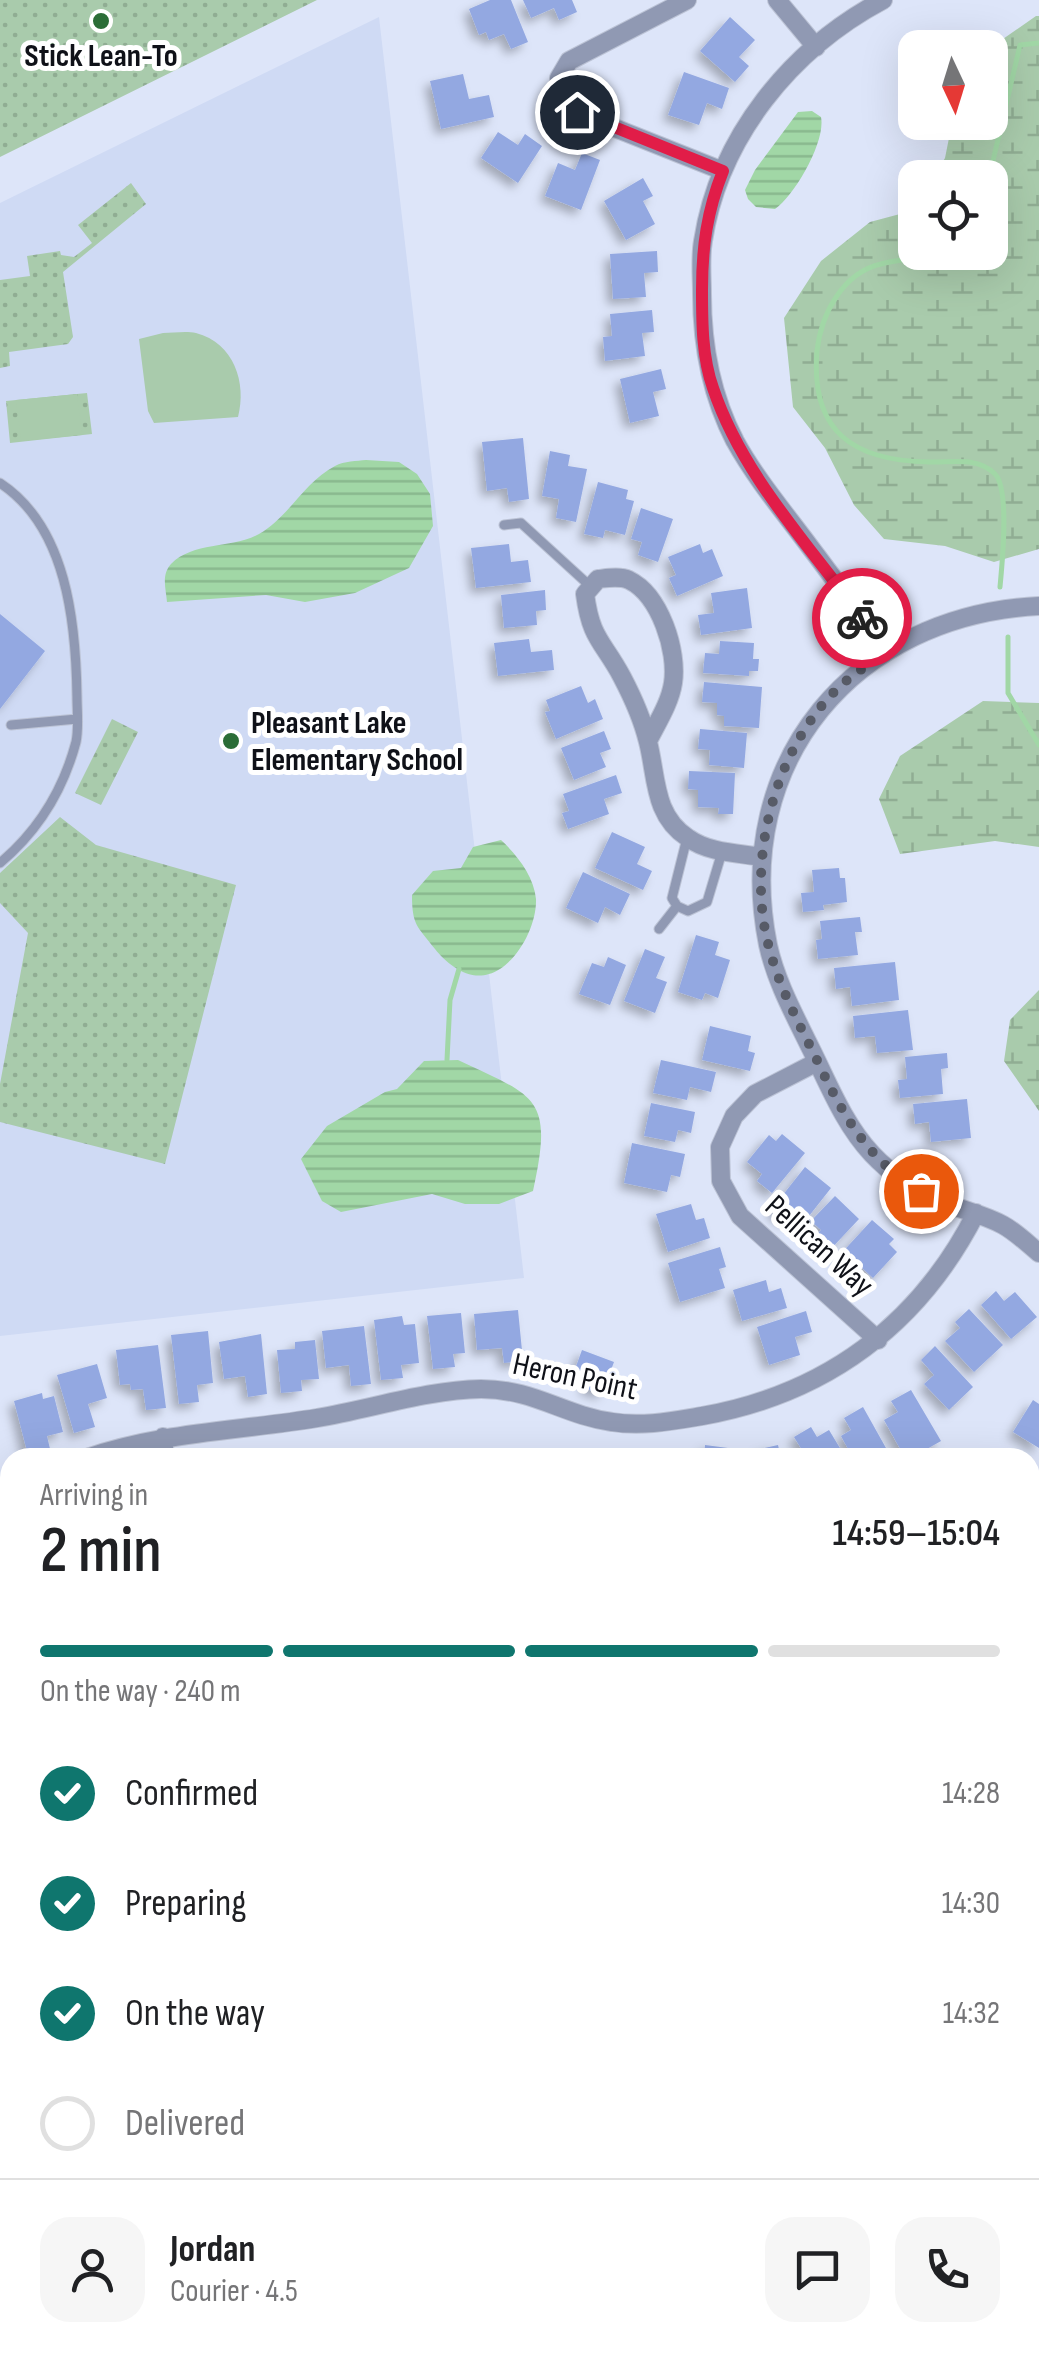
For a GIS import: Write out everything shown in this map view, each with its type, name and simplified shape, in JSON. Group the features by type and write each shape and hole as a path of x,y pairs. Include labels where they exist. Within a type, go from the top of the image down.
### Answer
{"street":[{"path":"687,0 569,61 559,78 562,100 577,112 723,171"},
{"path":"777,0 816,46"},
{"path":"883,0 816,46 771,90 736,141 712,198 702,245 702,332 712,386 734,440 764,487 886,651"},
{"path":"648,741 673,685 671,640 660,615 638,587 627,578 598,580 586,594 592,630 621,676 648,741 658,799 686,838 722,851 762,856"},
{"path":"1039,606 980,612 921,631 886,651 837,689 798,741 768,822 762,856 769,948 785,994 844,1116 872,1154 903,1180 940,1201 1006,1226 1039,1253"},
{"name":"Pellican Way","path":"818,1062 756,1094 734,1116 720,1147 721,1181 740,1216 878,1340"},
{"name":"Heron Point","path":"123,1448 162,1437 312,1418 476,1390 514,1390 577,1414 612,1422 658,1424 769,1400 825,1374 878,1340 938,1277 976,1213"},
{"path":"162,1437 164,1448"}],"lane":[{"path":"0,483 22,499 44,530 59,566 76,649 77,719 77,737 63,782 38,825 0,863"},
{"path":"504,525 521,523 590,586"},
{"path":"10,725 77,719"},
{"path":"686,838 672,898 677,906 688,911 707,902 722,851"},
{"path":"659,929 677,906"}],"shaded area":[{"name":"Pleasant Lake Elementary School","path":"379,17 524,1278 0,1336 0,203"},
{"path":"812,111 821,117 819,140 800,180 775,209 756,207 745,190 755,170 798,112"},
{"path":"399,462 417,474 430,494 433,526 409,568 355,593 305,602 266,595 167,602 166,573 180,557 259,534 324,473 342,463"},
{"path":"501,840 519,859 535,890 533,921 523,944 508,963 489,974 473,975 452,965 424,935 413,913 412,895 433,871 461,868 473,847"},
{"path":"458,1060 506,1083 533,1104 541,1136 533,1191 499,1204 465,1204 432,1194 341,1212 322,1201 301,1159 327,1126 397,1089 424,1061"}],"green space":[{"path":"0,0 317,0 0,157"},
{"path":"1039,16 1039,549 994,562 945,546 884,539 854,505 825,448 793,407 784,318 821,261 870,222 898,215 898,270 1008,270 1008,160 944,160 949,140 1008,140 1008,35"},
{"path":"131,183 146,204 63,272 73,337 68,344 9,352 10,366 0,368 0,280 30,276 27,256 60,251 61,255 74,257 92,243 78,225"},
{"path":"163,333 196,333 220,346 239,378 238,417 154,423 148,411 139,339"},
{"path":"87,393 92,434 10,443 6,401"},
{"path":"77,394 82,435 21,441 16,400"},
{"path":"983,701 1039,703 1039,847 995,841 900,854 879,799 900,756"},
{"path":"112,719 138,732 101,805 75,793"},
{"path":"60,817 96,845 236,885 165,1164 0,1122 0,1084 28,933 0,903 0,873"},
{"path":"1039,990 1039,1111 1004,1061 1010,1020"}],"building":[{"path":"490,0 511,0 528,42 511,49 504,34 489,40 486,32 479,35 469,9"},
{"path":"523,0 572,0 577,12 559,20 554,8 531,18"},
{"path":"730,17 755,40 739,57 749,66 735,82 700,51"},
{"path":"684,72 729,88 722,109 707,103 699,125 668,115"},
{"path":"463,74 469,99 489,95 494,117 441,129 430,81"},
{"path":"498,132 518,145 525,134 542,146 518,183 481,158"},
{"path":"582,153 600,160 581,210 545,196 558,163 575,170"},
{"path":"643,178 653,196 643,201 655,224 626,240 604,201"},
{"path":"657,251 658,272 644,273 646,297 613,299 610,254"},
{"path":"652,310 654,332 642,333 645,356 605,361 603,337 612,336 610,314"},
{"path":"661,369 666,389 653,392 659,416 630,423 620,379"},
{"path":"523,438 529,499 509,502 507,488 487,491 482,442"},
{"path":"550,451 570,455 568,466 587,469 576,522 556,518 559,499 542,496"},
{"path":"598,482 628,490 626,499 634,501 625,535 605,530 603,538 584,534"},
{"path":"641,508 673,519 658,562 638,555 642,542 631,539"},
{"path":"509,544 511,562 528,560 531,582 476,588 471,548"},
{"path":"700,544 703,553 712,549 723,576 677,596 669,578 676,575 668,557"},
{"path":"747,588 752,628 701,635 698,615 714,613 711,593"},
{"path":"545,590 546,610 536,611 537,625 504,628 501,595"},
{"path":"0,614 45,651 0,709"},
{"path":"529,639 531,652 552,650 554,670 498,676 494,643"},
{"path":"720,641 754,643 753,659 759,659 758,671 749,671 749,676 703,673 705,653 719,654"},
{"path":"704,682 762,687 759,728 724,726 724,716 717,715 717,703 702,702"},
{"path":"581,686 588,703 595,699 603,719 556,739 545,712 550,711 546,700"},
{"path":"700,729 747,733 744,768 709,765 710,750 698,749"},
{"path":"604,731 611,749 600,753 606,767 574,780 561,748"},
{"path":"689,771 735,773 733,814 718,814 719,808 698,807 698,790 688,789"},
{"path":"616,775 622,793 604,799 609,814 568,829 562,813 569,811 563,794"},
{"path":"612,832 645,847 637,864 652,871 643,890 595,868"},
{"path":"839,868 840,878 845,878 847,902 803,912 801,893 814,892 812,870"},
{"path":"583,872 630,894 620,915 605,907 598,923 566,908"},
{"path":"860,917 862,932 855,932 858,955 818,959 820,921"},
{"path":"696,935 719,942 715,955 730,960 718,998 705,993 702,1000 678,992"},
{"path":"645,949 665,957 656,978 667,982 655,1013 624,1001"},
{"path":"608,957 626,965 610,1005 579,994 592,963 604,967"},
{"path":"895,962 899,1000 852,1006 850,987 836,989 834,968"},
{"path":"908,1010 913,1050 877,1053 875,1036 855,1038 853,1016"},
{"path":"710,1026 751,1036 748,1051 755,1053 750,1071 702,1060"},
{"path":"947,1053 948,1068 941,1069 943,1094 900,1098 898,1080 907,1079 905,1057"},
{"path":"661,1060 716,1072 711,1092 690,1087 687,1100 653,1093"},
{"path":"967,1099 971,1138 931,1142 929,1122 915,1124 913,1104"},
{"path":"651,1103 695,1112 691,1133 678,1130 675,1142 644,1136"},
{"path":"782,1134 805,1153 772,1193 757,1181 762,1174 747,1162 769,1135 776,1141"},
{"path":"632,1143 685,1154 680,1177 671,1175 667,1192 624,1183"},
{"path":"805,1167 831,1188 809,1216 798,1207 786,1222 771,1210"},
{"path":"835,1196 859,1219 828,1252 813,1238 821,1230 811,1221"},
{"path":"691,1204 696,1220 704,1218 710,1238 668,1252 656,1214"},
{"path":"872,1220 894,1239 889,1244 897,1252 873,1278 860,1266 853,1273 837,1258"},
{"path":"720,1247 726,1267 719,1269 725,1288 680,1302 668,1263"},
{"path":"766,1280 769,1292 781,1288 787,1308 742,1321 733,1290"},
{"path":"996,1291 1004,1301 1015,1292 1037,1317 1011,1339 981,1305"},
{"path":"969,1309 1003,1345 974,1372 945,1341 960,1328 955,1322"},
{"path":"518,1310 523,1361 504,1363 502,1348 477,1350 474,1314"},
{"path":"806,1311 812,1332 795,1337 800,1355 769,1365 757,1327"},
{"path":"461,1313 465,1353 453,1354 455,1367 433,1369 427,1316"},
{"path":"402,1316 404,1325 415,1324 419,1363 401,1365 403,1378 381,1380 374,1320"},
{"path":"364,1326 371,1384 351,1386 349,1365 326,1368 322,1331"},
{"path":"208,1331 213,1383 197,1385 199,1402 179,1404 171,1335"},
{"path":"261,1334 267,1394 248,1397 245,1376 224,1379 219,1342"},
{"path":"315,1340 319,1379 301,1380 302,1391 281,1393 277,1350 295,1349 295,1342"},
{"path":"158,1345 166,1408 146,1410 143,1389 131,1390 130,1384 120,1385 116,1350"},
{"path":"935,1346 973,1387 949,1410 924,1384 934,1375 921,1360"},
{"path":"582,1350 614,1362 602,1394 584,1388 588,1377 574,1372"},
{"path":"97,1364 107,1398 88,1404 95,1427 74,1433 57,1375"},
{"path":"911,1390 941,1441 929,1448 900,1448 884,1420 898,1412 891,1401"},
{"path":"42,1393 43,1399 54,1396 63,1432 47,1436 50,1448 26,1448 14,1401"},
{"path":"1033,1400 1039,1404 1039,1448 1013,1432"},
{"path":"863,1407 886,1448 848,1448 841,1436 851,1430 844,1418"},
{"path":"811,1427 817,1437 829,1430 840,1448 801,1448 794,1437"}],"waterway":[{"path":"993,160 1020,45 1039,43"},
{"path":"898,261 867,269 836,297 819,337 817,379 821,402 842,436 859,448 902,460 972,463 995,474 1004,511 1000,587"},
{"path":"1008,637 1008,693 1039,745"},
{"path":"447,1060 450,1000 459,969"}],"way so far":[{"path":"862,618 886,651 837,689 798,741 768,822 762,856 763,906 769,948 785,994 844,1116 872,1154 921,1191"}],"place":[{"name":"Stick Lean-To","path":"101,21"},
{"name":"Pleasant Lake Elementary School","path":"231,741"}],"route":[{"path":"577,112 723,171 712,198 702,245 702,332 712,386 734,440 764,487 862,618"}]}
